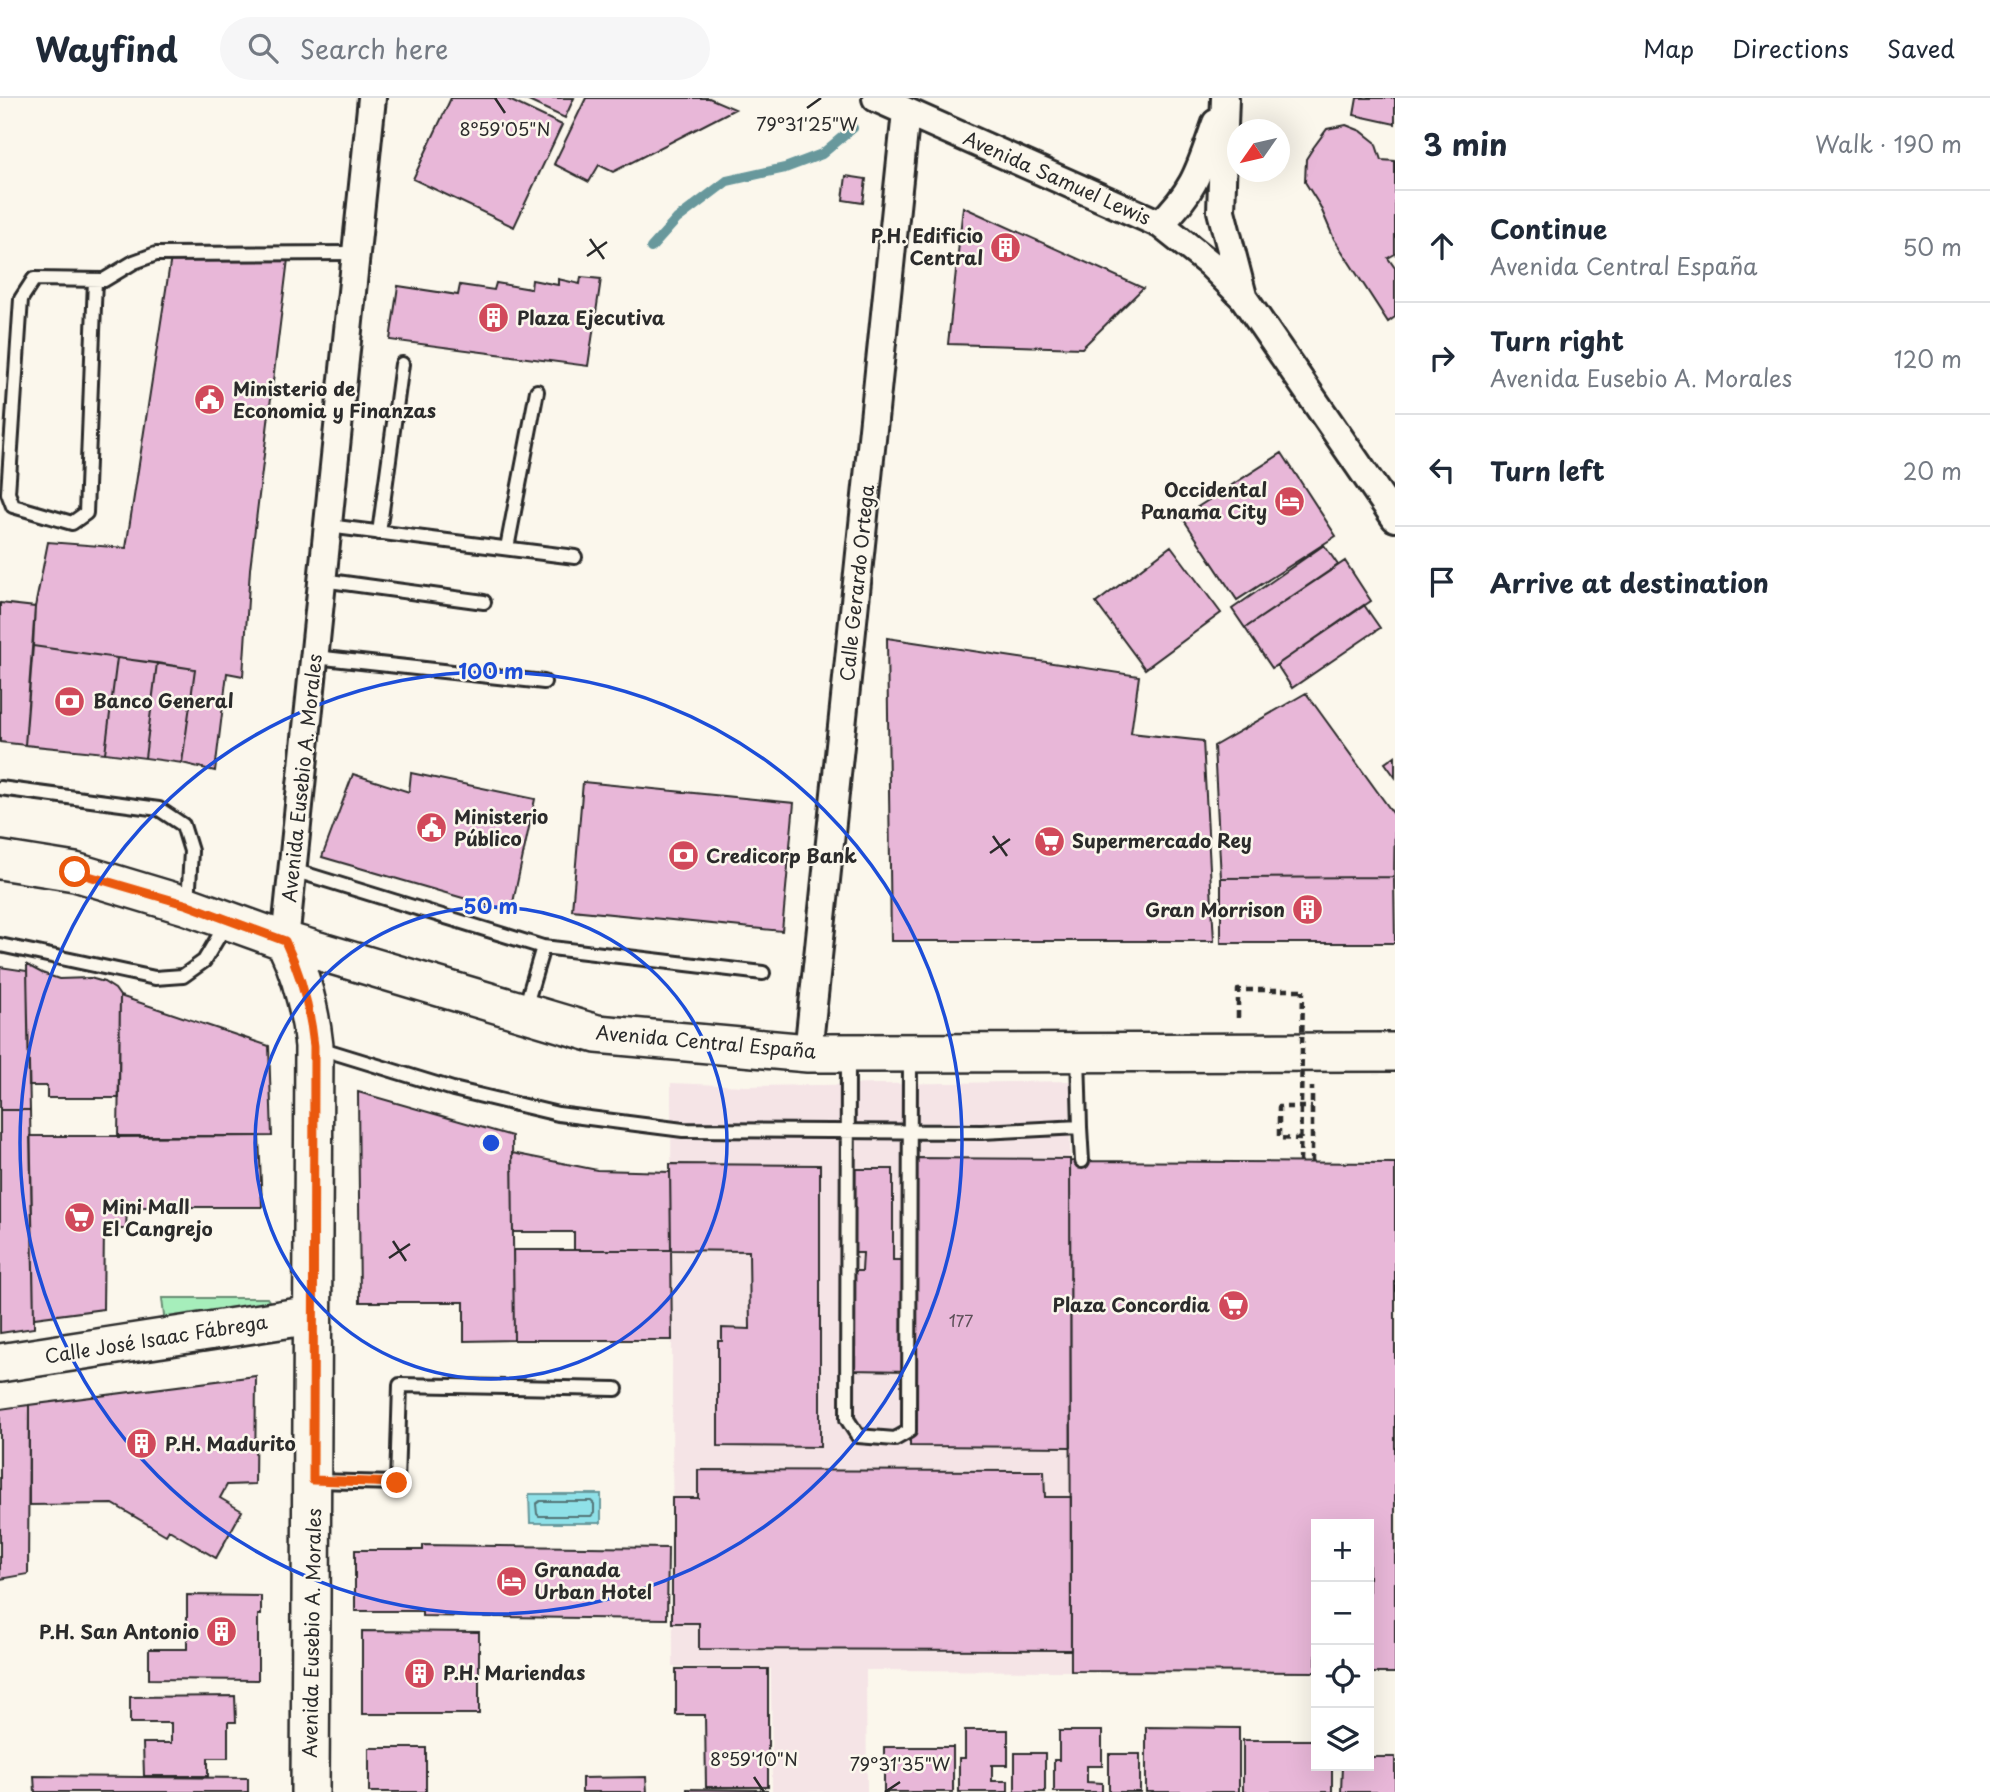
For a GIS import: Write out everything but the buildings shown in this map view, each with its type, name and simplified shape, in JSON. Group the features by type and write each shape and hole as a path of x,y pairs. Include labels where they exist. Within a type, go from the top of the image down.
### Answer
{"main road":[{"name":"Avenida Central España","path":"0,860 75,872 188,905 285,941 597,1034 808,1053 1395,1052"},
{"name":"Avenida Eusebio A. Morales","path":"285,941 306,991 314,1046 310,1792"},
{"name":"Calle José Isaac Fábrega","path":"0,1363 312,1315"}],"street":[{"name":"Avenida Eusebio A. Morales","path":"285,941 372,98"},
{"name":"Avenida Samuel Lewis","path":"876,98 1160,224 1209,263 1243,298 1395,518"},
{"path":"1160,224 1180,205 1195,182 1225,98"},
{"path":"1225,98 1222,211 1243,298"},
{"name":"Calle Gerardo Ortega","path":"808,1053 906,112"}],"lane":[{"path":"95,280 86,513 72,523 13,506 8,493 21,299 34,279 104,280 134,262 156,254 356,253"},
{"path":"379,533 402,365"},
{"path":"507,548 537,391"},
{"path":"328,526 575,557"},
{"path":"322,580 484,602"},
{"path":"315,657 544,682"},
{"path":"0,788 159,809 183,825 191,851 188,905"},
{"path":"293,870 543,947 764,973"},
{"path":"0,945 155,978 183,976 204,961 228,920"},
{"path":"524,1012 543,947"},
{"path":"314,1046 453,1089 558,1114 683,1130 982,1132 1080,1127"},
{"path":"1077,1051 1082,1161"},
{"path":"848,1052 847,1419 858,1436 895,1439 909,1431 910,1053"},
{"path":"313,1480 397,1483 400,1385 616,1389"}],"path":[{"path":"1238,990 1303,990 1300,1163"},
{"path":"1301,1139 1279,1138 1279,1107 1312,1107 1312,1163"}],"shaded area":[{"path":"1070,1081 1071,1671 866,1670 867,1792 772,1792 771,1669 673,1667 671,1083 746,1086"}],"green space":[{"path":"162,1298 267,1298 272,1305 175,1320 164,1316"}],"water":[{"path":"529,1494 601,1494 601,1523 530,1523"}],"waterway":[{"path":"651,248 677,219 727,181 785,168 822,154 853,128"}],"place":[{"name":"P.H. Edificio Central","path":"1006,247"},
{"name":"Plaza Ejecutiva","path":"494,318"},
{"name":"Ministerio de Economia y Finanzas","path":"210,400"},
{"name":"Occidental Panama City","path":"1290,501"},
{"name":"Banco General","path":"70,701"},
{"name":"Ministerio Público","path":"431,828"},
{"name":"Supermercado Rey","path":"1049,841"},
{"name":"Credicorp Bank","path":"683,856"},
{"name":"Gran Morrison","path":"1308,910"},
{"name":"Mini Mall El Cangrejo","path":"79,1218"},
{"name":"Plaza Concordia","path":"1233,1305"},
{"name":"P.H. Madurito","path":"142,1444"},
{"name":"Granada Urban Hotel","path":"511,1581"},
{"name":"P.H. San Antonio","path":"222,1632"},
{"name":"P.H. Mariendas","path":"420,1673"}],"route":[{"path":"75,872 188,905 285,941 306,991 314,1046 313,1480 397,1483"}]}
